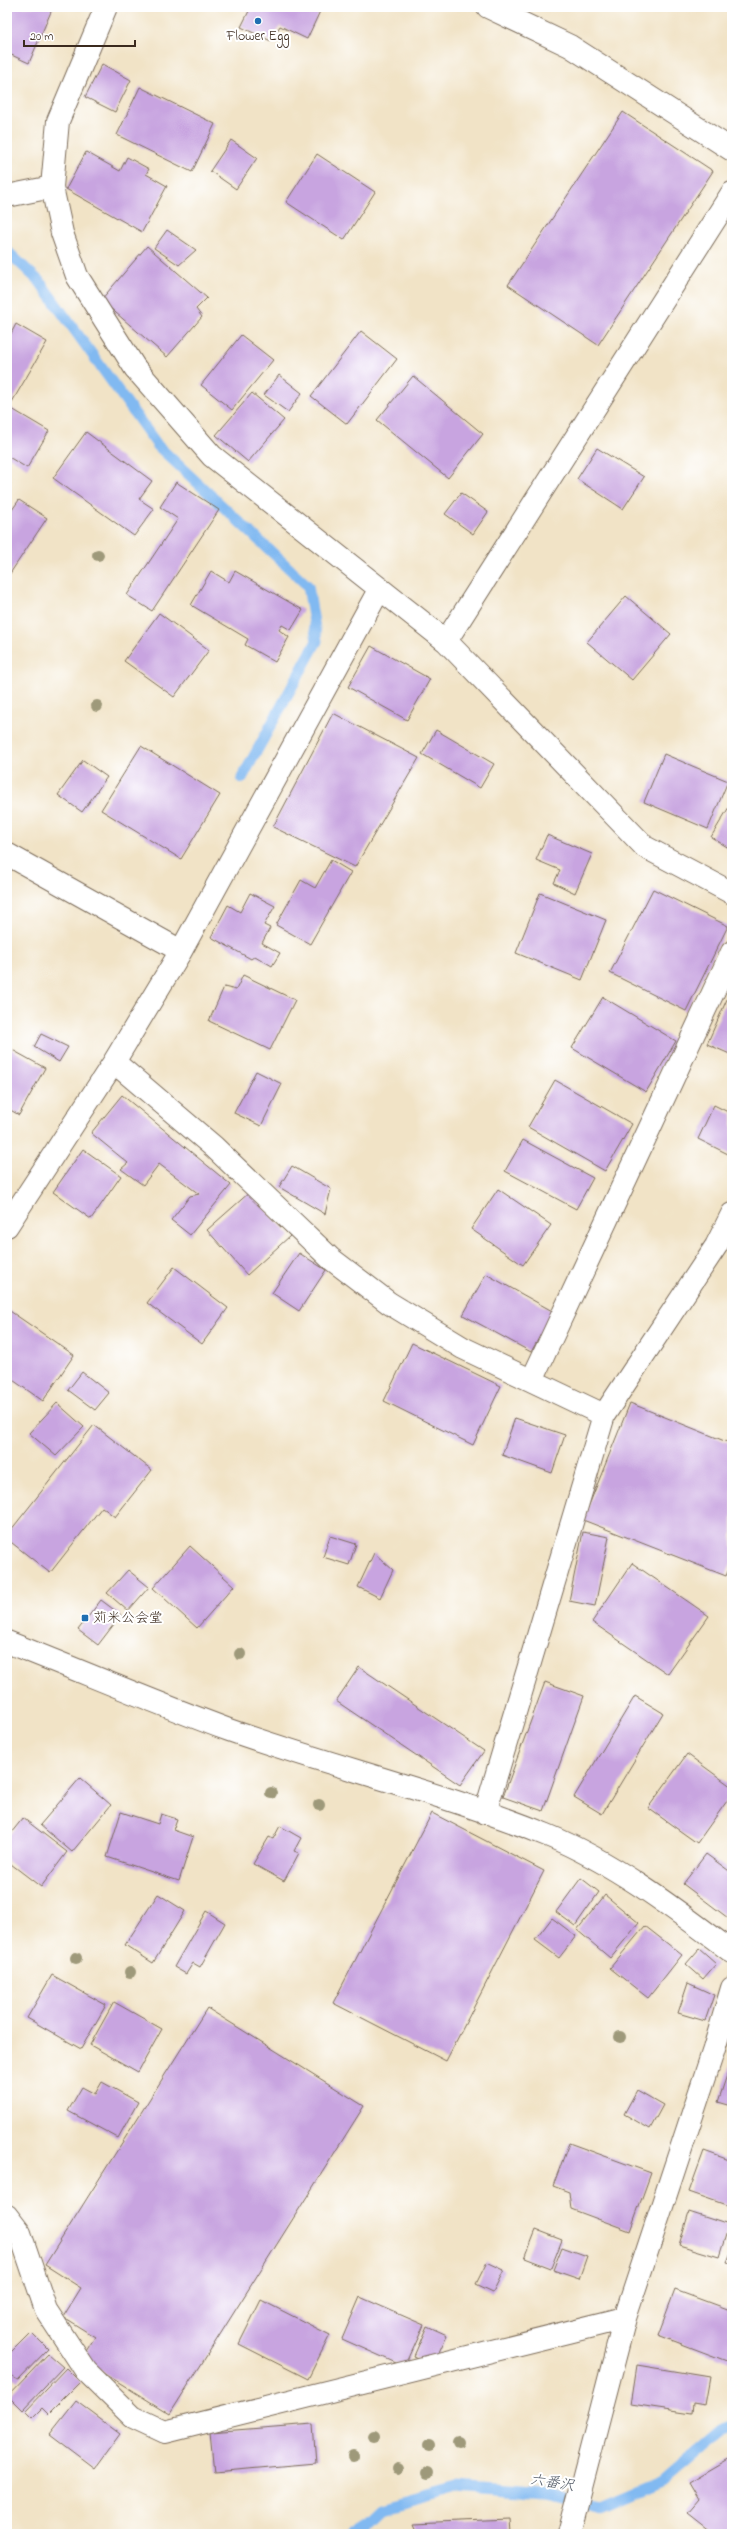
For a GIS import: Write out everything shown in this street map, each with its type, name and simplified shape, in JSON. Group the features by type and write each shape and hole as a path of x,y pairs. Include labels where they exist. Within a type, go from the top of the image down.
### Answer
{"street":[{"path":"106,7 58,121 52,187 62,233 77,276 135,368 212,456 379,590 446,641 645,847 732,893"},
{"path":"488,7 570,46 732,150"},
{"path":"7,196 52,187"},
{"path":"446,641 732,193"},
{"path":"7,1226 114,1062 181,951 379,590"},
{"path":"7,854 181,951"},
{"path":"532,1380 732,952"},
{"path":"114,1062 214,1147 336,1263 389,1303 464,1348 604,1415"},
{"path":"485,1813 604,1415 716,1246 732,1214"},
{"path":"7,1642 229,1730 485,1813 548,1836 598,1860 674,1909 732,1952"},
{"path":"570,2527 625,2318 714,2049 732,1988"},
{"path":"7,2216 20,2233 46,2310 86,2370 133,2417 165,2432 625,2318"}],"building":[{"path":"7,7 53,7 29,63 7,53"},
{"path":"251,7 322,7 307,39 280,26 271,41 241,27"},
{"path":"102,64 131,80 115,112 85,97"},
{"path":"140,87 215,124 192,172 117,135"},
{"path":"623,112 713,171 598,345 508,285"},
{"path":"231,140 257,158 236,189 210,171"},
{"path":"86,152 120,171 127,157 149,169 146,174 167,186 142,232 66,189"},
{"path":"317,154 375,192 344,240 286,202"},
{"path":"167,230 196,250 179,265 154,248"},
{"path":"147,246 207,298 196,309 202,317 167,357 101,300"},
{"path":"16,324 47,342 12,402 7,400 7,341"},
{"path":"361,331 397,359 347,424 311,396"},
{"path":"241,335 273,360 232,410 201,385"},
{"path":"279,375 302,393 288,412 264,395"},
{"path":"413,376 483,434 448,478 377,420"},
{"path":"252,393 284,420 248,462 216,435"},
{"path":"7,406 49,431 27,468 7,456"},
{"path":"86,432 152,481 139,499 154,509 134,536 53,478"},
{"path":"597,448 644,477 623,509 577,479"},
{"path":"176,482 219,510 152,611 127,595 178,519 160,507"},
{"path":"461,493 488,512 473,534 445,514"},
{"path":"19,500 47,518 9,575 7,574 7,517"},
{"path":"211,571 229,582 235,571 303,610 291,630 282,625 279,630 289,637 275,662 245,645 248,639 191,605"},
{"path":"626,596 671,634 632,680 587,642"},
{"path":"159,613 209,650 174,697 124,661"},
{"path":"371,646 430,679 407,720 348,687"},
{"path":"333,713 419,758 355,867 273,827"},
{"path":"436,730 494,764 480,788 422,754"},
{"path":"141,746 220,795 181,859 101,810"},
{"path":"664,754 728,781 708,829 644,802"},
{"path":"83,760 107,777 82,812 58,795"},
{"path":"732,802 732,850 711,837"},
{"path":"547,835 592,854 575,893 554,883 560,870 536,860"},
{"path":"331,860 351,872 310,944 276,925 301,880 315,888"},
{"path":"653,889 728,926 686,1011 610,973"},
{"path":"250,893 275,906 264,925 270,928 262,943 280,953 272,966 255,956 251,959 211,937 228,905 240,912"},
{"path":"540,893 606,920 582,980 516,953"},
{"path":"243,975 295,1000 270,1050 209,1021 224,987 236,990"},
{"path":"732,988 732,1055 707,1044"},
{"path":"603,997 676,1041 646,1092 572,1048"},
{"path":"41,1034 68,1047 59,1062 34,1047"},
{"path":"7,1047 45,1068 19,1115 7,1108"},
{"path":"256,1071 282,1084 261,1126 234,1113"},
{"path":"555,1080 632,1124 605,1171 528,1127"},
{"path":"122,1095 231,1185 190,1235 171,1220 190,1196 199,1194 159,1164 143,1185 121,1169 128,1163 91,1133"},
{"path":"714,1105 732,1114 732,1156 698,1139"},
{"path":"523,1140 593,1178 576,1209 505,1171"},
{"path":"83,1149 121,1176 91,1219 53,1192"},
{"path":"292,1166 331,1189 325,1214 279,1187"},
{"path":"498,1189 551,1225 523,1265 471,1229"},
{"path":"250,1192 290,1236 247,1275 207,1230"},
{"path":"299,1253 326,1270 299,1311 272,1293"},
{"path":"174,1267 228,1308 202,1344 147,1303"},
{"path":"486,1274 554,1312 531,1352 463,1315"},
{"path":"7,1309 74,1355 43,1401 7,1376"},
{"path":"412,1343 501,1386 473,1445 384,1401"},
{"path":"82,1372 109,1393 95,1410 68,1390"},
{"path":"57,1403 84,1427 56,1456 29,1433"},
{"path":"630,1403 732,1444 732,1561 726,1576 583,1520"},
{"path":"515,1418 565,1435 552,1473 502,1455"},
{"path":"94,1425 152,1470 115,1517 102,1507 50,1573 7,1539 7,1535"},
{"path":"583,1532 609,1537 595,1606 569,1601"},
{"path":"330,1536 356,1544 349,1565 323,1557"},
{"path":"190,1546 234,1586 197,1628 153,1588"},
{"path":"374,1553 393,1570 380,1598 358,1587"},
{"path":"632,1563 709,1616 668,1674 592,1622"},
{"path":"128,1570 149,1587 128,1611 107,1593"},
{"path":"101,1600 121,1615 98,1645 78,1630"},
{"path":"359,1667 484,1751 460,1785 336,1701"},
{"path":"545,1682 584,1696 543,1811 503,1797"},
{"path":"635,1696 663,1713 602,1814 574,1797"},
{"path":"687,1754 732,1787 732,1794 697,1843 648,1808"},
{"path":"80,1778 111,1805 72,1852 40,1825"},
{"path":"121,1812 158,1824 161,1814 177,1819 173,1830 193,1837 179,1881 107,1857"},
{"path":"432,1813 544,1871 446,2061 333,2003"},
{"path":"23,1818 67,1852 41,1887 7,1861 7,1838"},
{"path":"280,1826 301,1838 294,1851 299,1853 284,1881 253,1864 269,1837 273,1839"},
{"path":"706,1854 732,1873 732,1921 683,1884"},
{"path":"581,1878 599,1892 575,1926 556,1912"},
{"path":"158,1894 185,1911 153,1963 125,1945"},
{"path":"605,1895 639,1923 610,1958 577,1930"},
{"path":"206,1911 225,1923 200,1967 193,1963 186,1974 174,1967"},
{"path":"552,1918 576,1936 559,1958 535,1940"},
{"path":"645,1926 682,1955 648,1998 610,1968"},
{"path":"699,1949 716,1964 703,1979 686,1964"},
{"path":"52,1975 106,2005 81,2049 27,2018"},
{"path":"688,1983 714,1995 705,2021 678,2013"},
{"path":"114,2002 162,2029 138,2072 90,2045"},
{"path":"207,2008 364,2106 170,2414 81,2359 95,2337 63,2317 81,2288 45,2265"},
{"path":"732,2060 732,2106 718,2102"},
{"path":"102,2082 138,2102 118,2138 68,2111 82,2087 95,2094"},
{"path":"637,2090 663,2105 650,2129 624,2114"},
{"path":"569,2143 651,2173 630,2231 571,2209 569,2192 553,2186"},
{"path":"704,2151 732,2161 732,2207 689,2192"},
{"path":"689,2212 729,2225 719,2257 679,2245"},
{"path":"536,2230 562,2240 551,2268 525,2258"},
{"path":"562,2247 587,2256 579,2279 553,2270"},
{"path":"732,2250 732,2263 727,2262"},
{"path":"487,2262 504,2270 493,2292 476,2284"},
{"path":"675,2290 732,2311 732,2363 658,2335"},
{"path":"360,2297 424,2325 405,2367 342,2339"},
{"path":"261,2300 330,2335 308,2379 239,2344"},
{"path":"427,2326 447,2335 433,2365 414,2356"},
{"path":"31,2332 48,2349 18,2380 10,2376 7,2379 7,2356"},
{"path":"48,2354 63,2367 22,2410 8,2396"},
{"path":"637,2365 710,2377 705,2405 693,2403 692,2413 631,2404"},
{"path":"66,2368 80,2382 48,2414 42,2408 32,2418 25,2411"},
{"path":"76,2401 120,2434 95,2468 50,2434"},
{"path":"313,2424 316,2463 214,2472 210,2432"},
{"path":"732,2457 732,2534 716,2534 688,2512 699,2499 689,2482"},
{"path":"510,2519 511,2534 417,2534 412,2523"}],"waterway":[{"path":"7,251 40,282 158,446 308,586 317,641 242,778"},
{"name":"六番沢","path":"354,2534 380,2509 458,2488 542,2495 601,2507 662,2481 721,2430 732,2426"}],"place":[{"name":"Flower Egg","path":"258,21"},
{"name":"苅米公会堂","path":"85,1618"}]}
